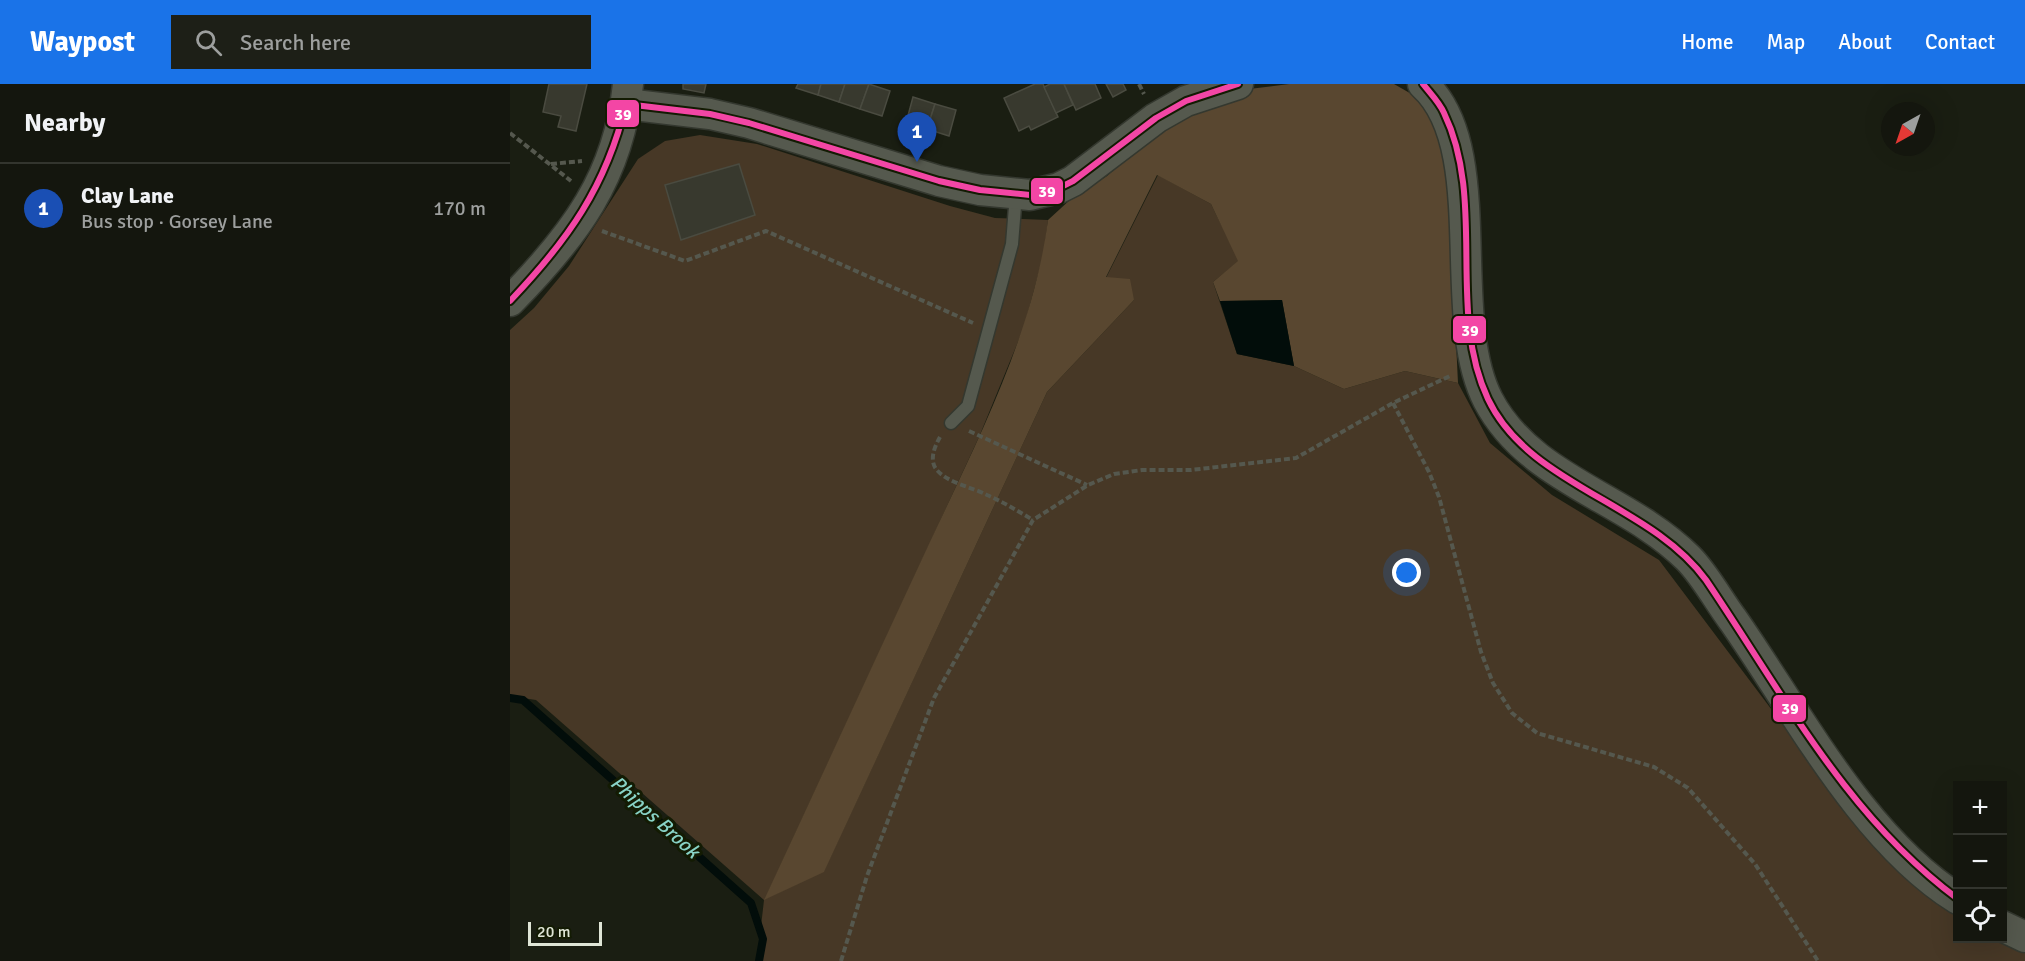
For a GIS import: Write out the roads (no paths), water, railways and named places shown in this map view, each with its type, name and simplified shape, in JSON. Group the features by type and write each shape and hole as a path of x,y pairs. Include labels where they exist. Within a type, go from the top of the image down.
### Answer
{"street":[{"path":"510,301 556,251 578,222 608,169 619,140 627,94 749,123 939,181 980,190 1030,195 1059,188 1091,170 1156,118 1186,101 1238,84"},
{"path":"1423,84 1441,104 1454,133 1475,365 1489,401 1512,435 1526,449 1546,464 1635,518 1688,558 1854,801 1899,849 1953,894"},
{"path":"2007,929 2025,937"}],"lane":[{"path":"951,423 968,406 1012,244 1016,194"}],"waterway":[{"name":"Phipps Brook","path":"510,698 523,700 751,903 763,939 759,961"}],"place":[{"name":"Clay Lane","path":"917,162"}]}
